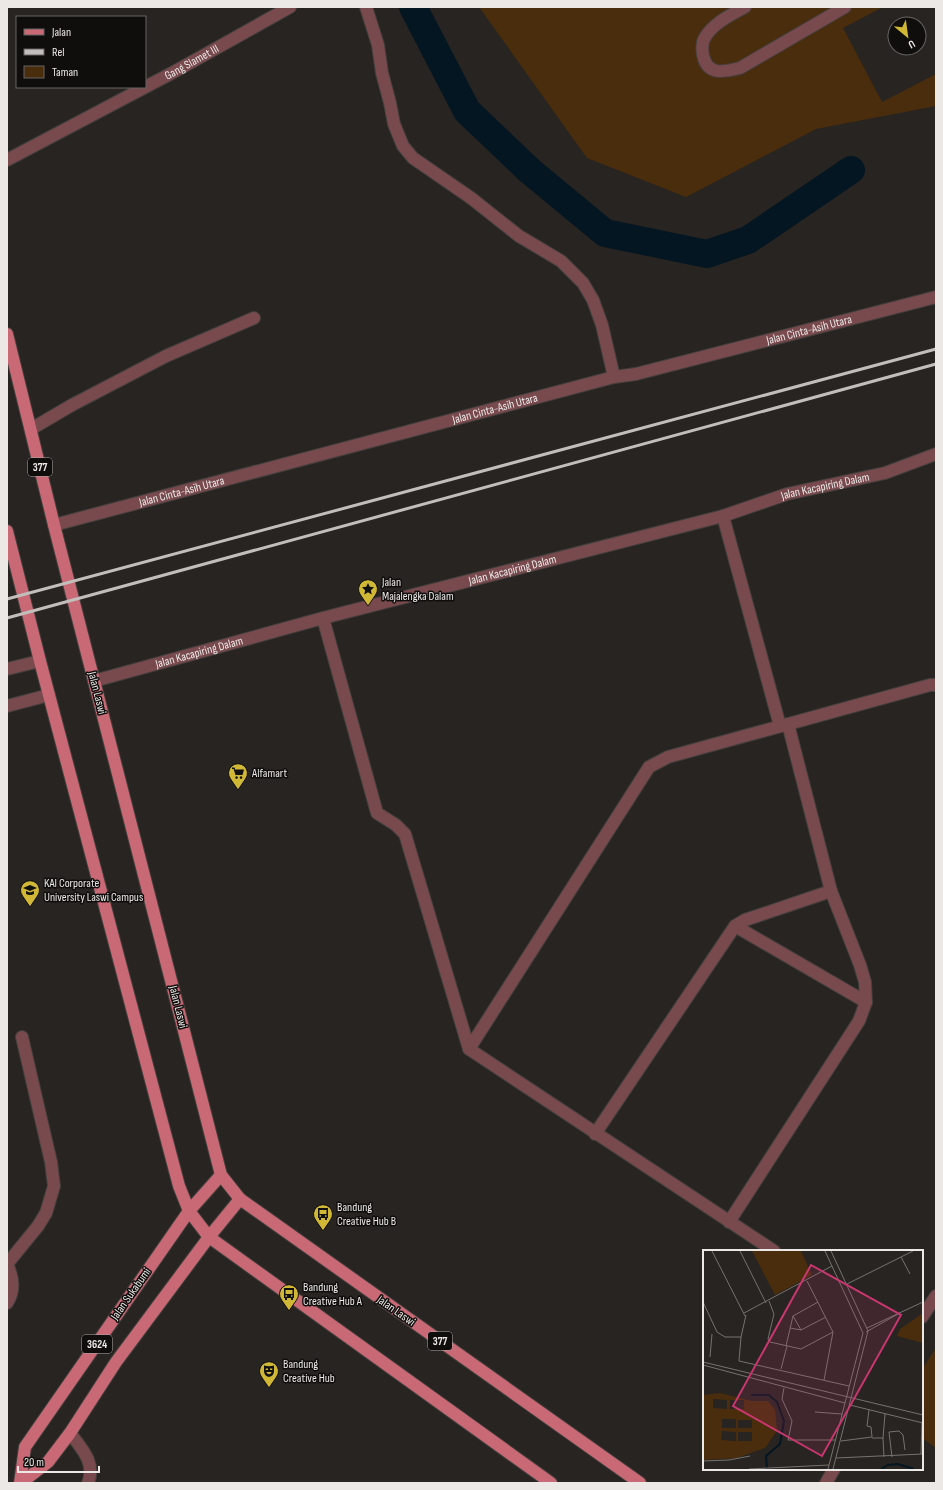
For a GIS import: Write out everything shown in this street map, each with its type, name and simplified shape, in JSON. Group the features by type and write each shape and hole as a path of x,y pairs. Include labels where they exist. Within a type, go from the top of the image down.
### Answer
{"main road":[{"name":"Jalan Laswi","path":"7,334 54,525 221,1175 240,1199 640,1483"},
{"path":"8,536 179,1186 189,1211 209,1237 551,1483"},
{"name":"Jalan Sukabumi","path":"20,1483 25,1447 189,1211 221,1175"},
{"name":"Jalan Sukabumi","path":"20,1483 48,1462 70,1433 116,1362 209,1237 240,1199"}],"street":[{"name":"Gang Slamet III","path":"146,87 290,7"},
{"path":"366,7 378,45 382,73 394,124 403,146 413,158 471,198 519,236 561,261 583,283 592,300 602,326 614,377"},
{"path":"745,7 714,26 703,40 703,53 706,64 716,72 726,72 740,68 845,7"},
{"name":"Gang Slamet III","path":"7,160 144,88"},
{"name":"Jalan Cinta-Asih Utara","path":"54,525 614,377 636,374 936,297"},
{"path":"31,429 72,405 166,356 254,318"},
{"name":"Jalan Kacapiring Dalam","path":"94,681 322,618 723,516 787,494 885,473 933,455"},
{"path":"723,516 831,891 860,965 865,982 866,1002 859,1021 729,1222"},
{"path":"322,618 377,813 396,825 405,834 469,1049 595,1134 772,1250"},
{"path":"7,669 40,661"},
{"path":"469,1049 649,767 668,757 930,685 936,685"},
{"path":"7,706 49,695"},
{"path":"595,1134 735,926 745,920 831,891"},
{"path":"735,926 866,1002"},
{"path":"7,1303 10,1299 13,1288 12,1276 7,1264 38,1226 46,1213 54,1186 51,1162 22,1037"},
{"path":"923,1316 936,1296"},
{"path":"70,1433 90,1462 91,1477 88,1483"},
{"path":"826,1483 833,1470"}],"green space":[{"path":"479,7 883,7 843,28 882,102 936,74 936,106 816,129 686,197 587,158"},
{"path":"936,1348 936,1448 923,1439 923,1368"}],"waterway":[{"path":"413,7 467,111 530,171 605,233 707,254 748,240 851,170"}],"railway":[{"path":"7,599 936,349"},
{"path":"7,618 936,364"}],"place":[{"name":"Jalan Majalengka Dalam","path":"368,606"},
{"name":"Alfamart","path":"238,790"},
{"name":"KAI Corporate University Laswi Campus","path":"30,907"},
{"name":"Bandung Creative Hub B","path":"323,1231"},
{"name":"Bandung Creative Hub A","path":"289,1311"},
{"name":"Bandung Creative Hub","path":"269,1388"}]}
